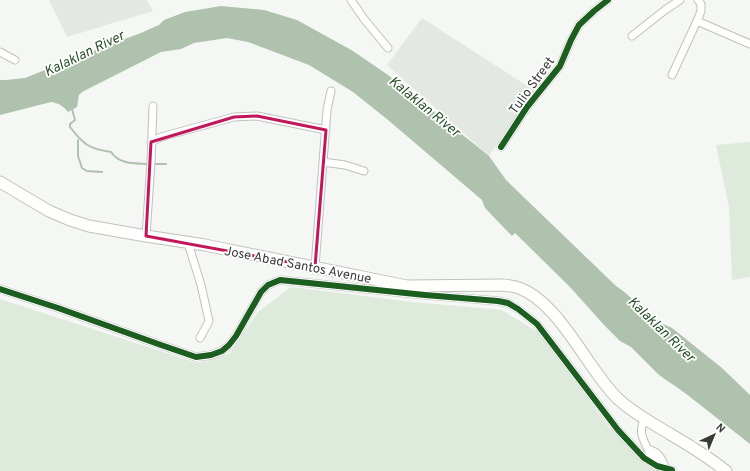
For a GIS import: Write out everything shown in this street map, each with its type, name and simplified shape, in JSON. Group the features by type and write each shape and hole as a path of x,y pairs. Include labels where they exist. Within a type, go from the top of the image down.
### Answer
{"highway":[{"name":"Jose Abad Santos Avenue","path":"0,182 49,211 89,226 188,243 407,286 504,285 519,288 536,298 552,312 600,379 617,398 644,419 695,449 726,471"}],"street":[{"path":"351,0 364,19 388,48"},
{"name":"Tulio Street","path":"501,147 527,106 560,66 579,25 608,0"},
{"path":"632,36 680,0"},
{"path":"672,75 698,21 701,4 698,0"},
{"path":"698,21 750,44"},
{"path":"0,52 15,60"},
{"path":"315,267 327,110 331,91"},
{"path":"146,236 153,106"},
{"path":"151,142 234,117 257,116 326,130"},
{"path":"323,162 345,165 364,171"},
{"path":"188,243 201,285 209,321 200,338"},
{"path":"0,289 196,357 211,355 222,351 229,346 261,292 268,285 280,280 425,295 492,300 508,303 537,324 602,410 633,448 644,458 657,466 673,471"},
{"path":"644,419 640,431 644,443 648,449 661,456 664,464 673,471"}],"highlighted area":[{"path":"257,116 326,130 315,267 146,236 151,142 234,117"}],"shaded area":[{"path":"49,0 147,0 153,11 67,37"},
{"path":"422,18 535,91 489,156 387,65"},
{"path":"750,142 750,277 732,280 729,207 716,145"},
{"path":"291,287 412,302 502,310 539,333 608,426 642,461 661,471 0,471 0,299 197,363 229,354 258,312"}],"water":[{"name":"Kalaklan River","path":"221,6 264,10 297,20 353,51 388,75 489,156 506,180 616,286 661,323 672,328 722,368 750,395 750,444 685,393 659,375 631,347 620,341 570,287 515,233 512,236 485,208 482,200 353,92 309,65 248,42 227,38 194,43 181,49 161,52 82,92 79,95 77,107 68,112 61,105 51,102 0,115 0,80 25,78 141,33 159,25 164,20 185,12"}],"waterway":[{"path":"72,109 75,120 70,124 70,127 87,145 111,152 123,161 149,164"},
{"path":"78,140 78,156 82,168 87,171 102,172"},
{"path":"153,164 166,164"}],"cycle path":[{"path":"501,147 527,107 560,66 579,25 608,0"},
{"path":"0,289 196,357 211,355 222,351 229,345 236,336 261,292 268,285 280,280 508,303 537,324 618,430 644,458 657,466 672,470"}]}
